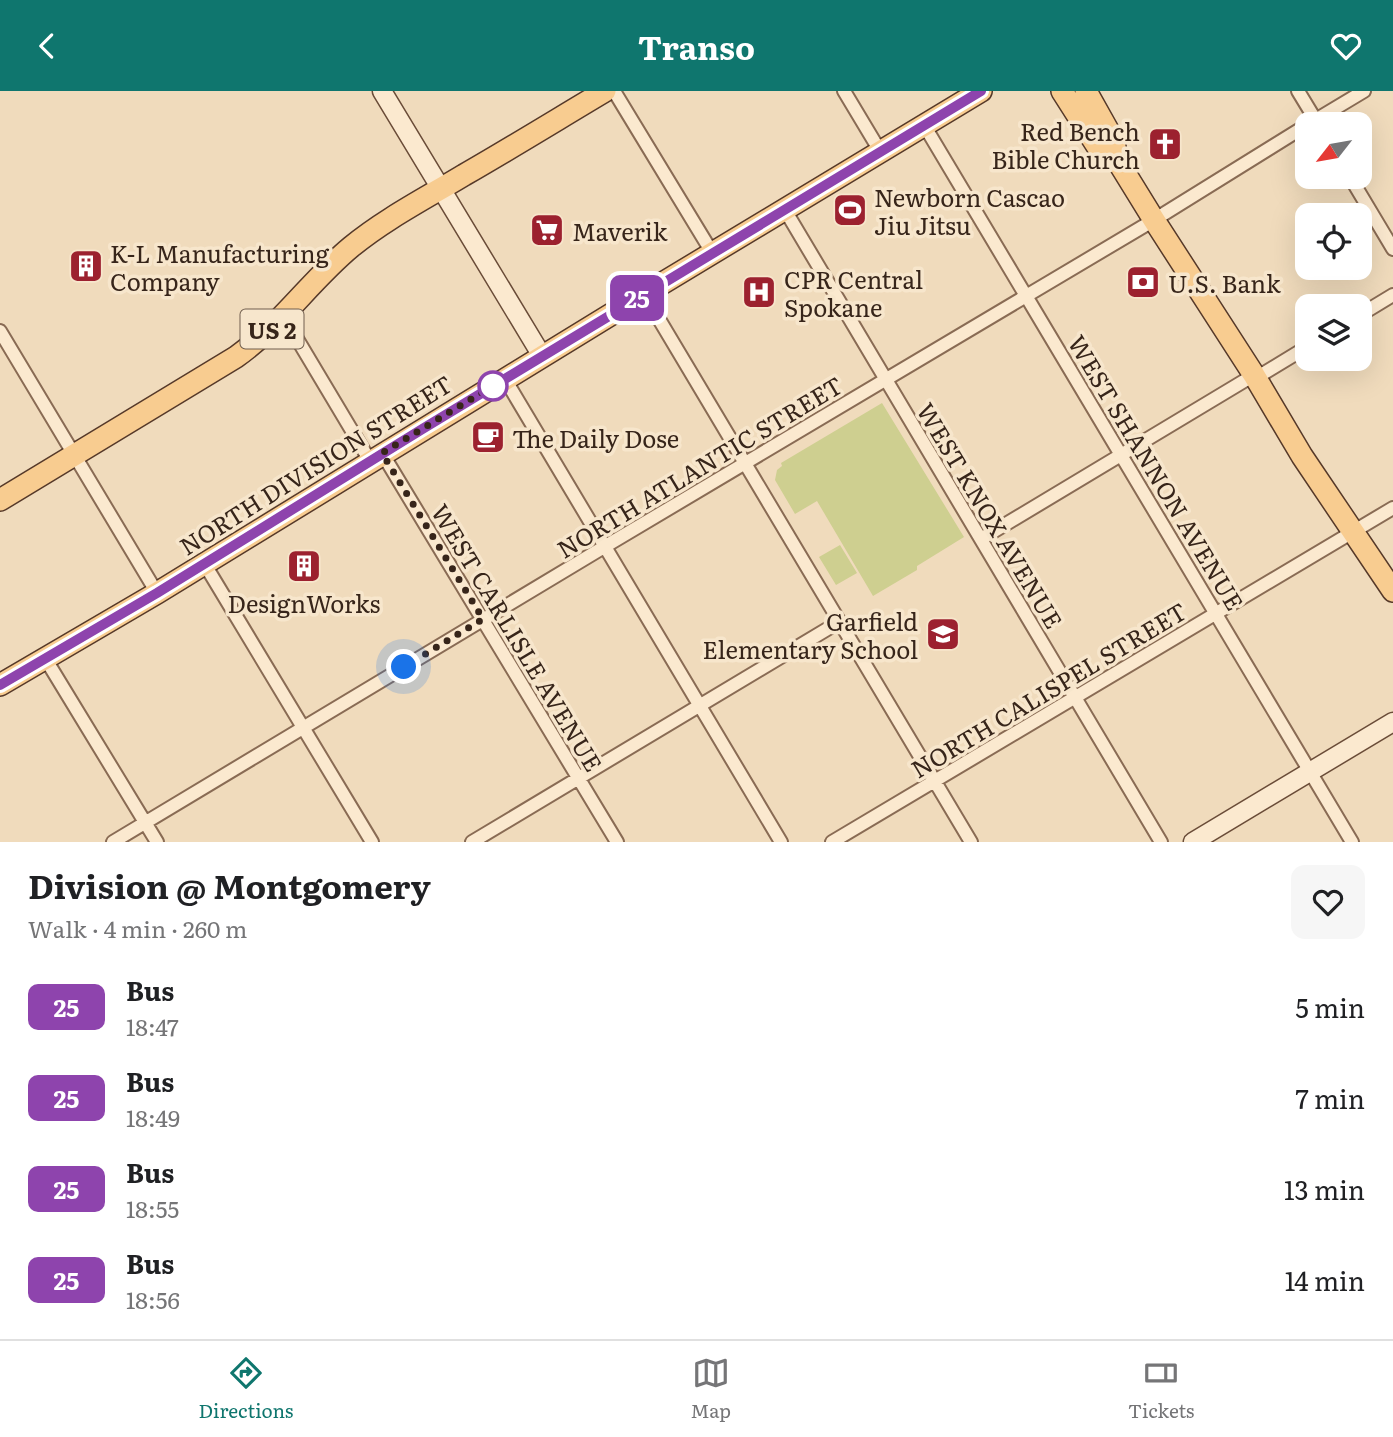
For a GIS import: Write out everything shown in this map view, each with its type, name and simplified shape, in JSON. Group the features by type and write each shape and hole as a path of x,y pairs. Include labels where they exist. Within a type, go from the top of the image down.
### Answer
{"main road":[{"name":"US 2","path":"0,499 236,357 259,341 352,246 441,189 606,91"},
{"name":"NORTH DIVISION STREET","path":"0,685 157,593 376,457 981,91"},
{"path":"1062,91 1099,149 1117,160"},
{"path":"1086,91 1114,141 1117,160 1255,376 1302,456 1393,591"}],"street":[{"path":"382,91 542,356"},
{"path":"614,91 713,254"},
{"path":"844,91 880,152"},
{"path":"1298,91 1308,112"},
{"name":"NORTH ATLANTIC STREET","path":"1331,112 1364,91"},
{"name":"WEST SHANNON AVENUE","path":"924,125 1352,842"},
{"name":"NORTH ATLANTIC STREET","path":"113,842 1295,134"},
{"path":"1357,189 1393,249"},
{"name":"WEST KNOX AVENUE","path":"785,210 1161,842"},
{"path":"644,294 971,842"},
{"path":"1372,308 1393,295"},
{"name":"WEST CARLISLE AVENUE","path":"284,317 483,619 617,842"},
{"path":"0,331 157,593"},
{"path":"981,538 1295,354"},
{"path":"505,379 782,842"},
{"name":"NORTH CALISPEL STREET","path":"832,842 1393,508"},
{"path":"204,563 372,842"},
{"path":"472,842 839,622"},
{"path":"46,658 157,842"},
{"path":"1193,842 1393,722"}],"green space":[{"path":"882,403 964,537 917,566 917,570 873,596 817,501 795,514 775,480 781,463"},
{"path":"840,545 857,573 836,585 819,557"}],"bus line":[{"name":"25","path":"0,685 157,593 981,91"}],"place":[{"name":"Red Bench Bible Church","path":"1165,144"},
{"name":"Newborn Cascao Jiu Jitsu","path":"850,210"},
{"name":"Maverik","path":"547,230"},
{"name":"K-L Manufacturing Company","path":"86,266"},
{"name":"U.S. Bank","path":"1143,282"},
{"name":"CPR Central Spokane","path":"759,292"},
{"name":"The Daily Dose","path":"488,437"},
{"name":"DesignWorks","path":"304,566"},
{"name":"Garfield Elementary School","path":"943,634"}],"route":[{"path":"404,667 483,619 382,453 493,386"}]}
